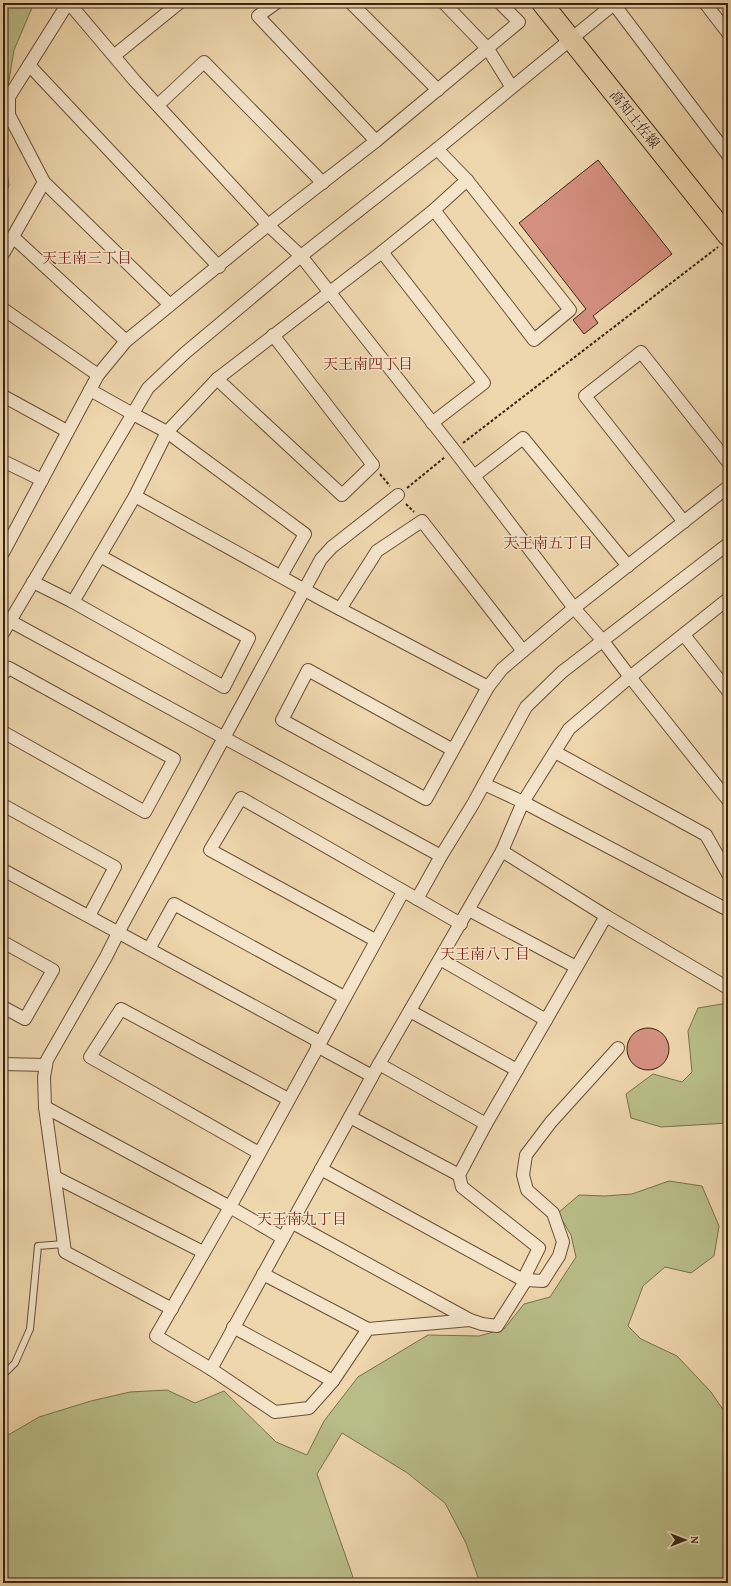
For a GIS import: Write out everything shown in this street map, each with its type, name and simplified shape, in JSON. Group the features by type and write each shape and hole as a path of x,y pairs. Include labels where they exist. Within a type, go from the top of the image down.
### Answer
{"main road":[{"name":"高知土佐線","path":"542,3 725,240"}],"street":[{"path":"169,304 44,182 9,115 9,97 69,3 158,105 268,225 301,256 329,294 454,450 574,608 603,641 728,800"},
{"path":"276,3 258,16 376,141"},
{"path":"351,3 438,90"},
{"path":"444,3 488,49 511,86"},
{"path":"3,553 98,375 126,341 169,304 218,267 268,225 323,184 376,141 519,22 500,3"},
{"path":"3,633 148,388 185,353 301,256 437,149 511,86 614,3 728,155"},
{"path":"705,3 728,33"},
{"path":"115,55 171,5"},
{"path":"158,105 204,62 323,184"},
{"path":"29,65 218,267"},
{"path":"434,210 534,340 570,310 467,180 437,149"},
{"path":"73,602 135,496 168,432 217,379 382,252 434,210 467,180"},
{"path":"3,254 44,182"},
{"path":"13,237 126,341"},
{"path":"382,252 484,383 432,423"},
{"path":"3,309 98,375"},
{"path":"217,379 342,495 373,465 273,335"},
{"path":"684,522 585,396 641,352 728,462"},
{"path":"90,390 168,432 305,534 281,576"},
{"path":"3,396 67,431"},
{"path":"474,476 523,438 628,566"},
{"path":"3,461 42,480"},
{"path":"453,750 308,670 282,720 426,799 488,687 502,669 574,608 728,487"},
{"path":"172,1308 64,1252 45,1107 44,1077 47,1060 106,957 321,560 332,547 398,495"},
{"path":"135,496 305,588 340,609 488,687"},
{"path":"340,609 377,550 422,521 523,651"},
{"path":"417,899 484,784 526,707 562,672 728,544"},
{"path":"33,582 73,602 224,687 249,638 100,556"},
{"path":"211,1368 372,1076 502,851 523,802 570,729 630,677 728,599"},
{"path":"10,621 441,856"},
{"path":"684,635 728,691"},
{"path":"3,675 9,668 174,759 145,812 3,732"},
{"path":"555,752 706,836 728,874"},
{"path":"484,784 523,802 728,910"},
{"path":"375,940 210,850 240,798 461,924"},
{"path":"3,805 115,867 89,916"},
{"path":"502,851 606,916 728,988"},
{"path":"3,870 319,1044 372,1076"},
{"path":"368,1329 332,1381 309,1408 274,1412 211,1368 156,1336 230,1207 375,940 403,892"},
{"path":"148,949 174,904 344,997"},
{"path":"469,910 576,967"},
{"path":"291,1222 470,1320 482,1324 497,1326 525,1280 539,1248 462,1187 459,1175 486,1124 606,916"},
{"path":"3,942 53,970 25,1019 3,1006"},
{"path":"440,959 546,1020"},
{"path":"259,1153 90,1057 120,1009 288,1099"},
{"path":"410,1011 517,1070"},
{"path":"321,1169 525,1280 543,1282 559,1256 563,1242 553,1213 527,1190 523,1175 526,1155 551,1122 618,1048"},
{"path":"3,1064 46,1065"},
{"path":"379,1064 486,1124"},
{"path":"45,1107 230,1207 283,1238"},
{"path":"350,1117 459,1175"},
{"path":"55,1177 203,1252"},
{"path":"263,1274 368,1329 470,1320"},
{"path":"233,1327 332,1381"}],"lane":[{"path":"3,1375 15,1363 30,1329 38,1246 64,1244"}],"path":[{"path":"398,495 725,240"}],"green space":[{"path":"3,3 34,3 14,50 3,116"},
{"path":"3,148 9,185 3,202"},
{"path":"728,1003 728,1123 661,1127 631,1118 626,1094 653,1074 682,1082 692,1072 688,1031 698,1008"},
{"path":"669,1181 702,1186 719,1226 714,1256 691,1273 665,1267 643,1286 628,1326 641,1339 677,1356 711,1392 728,1417 728,1577 699,1583 480,1583 466,1543 445,1503 406,1472 342,1433 317,1474 355,1583 3,1583 3,1438 39,1417 91,1401 130,1392 167,1390 195,1403 224,1391 276,1442 307,1455 324,1421 358,1377 428,1335 479,1336 504,1329 524,1304 550,1297 576,1257 571,1235 558,1213 579,1195 605,1196 632,1194"}],"building":[{"path":"598,160 672,254 593,316 598,323 584,334 573,320 586,309 519,223"},
{"path":"648,1028 663,1034 669,1049 663,1064 648,1070 633,1064 627,1049 633,1034"}],"district":[{"name":"天王南三丁目","path":"87,257"},
{"name":"天王南四丁目","path":"368,363"},
{"name":"天王南五丁目","path":"548,542"},
{"name":"天王南八丁目","path":"485,953"},
{"name":"天王南九丁目","path":"302,1218"}]}
